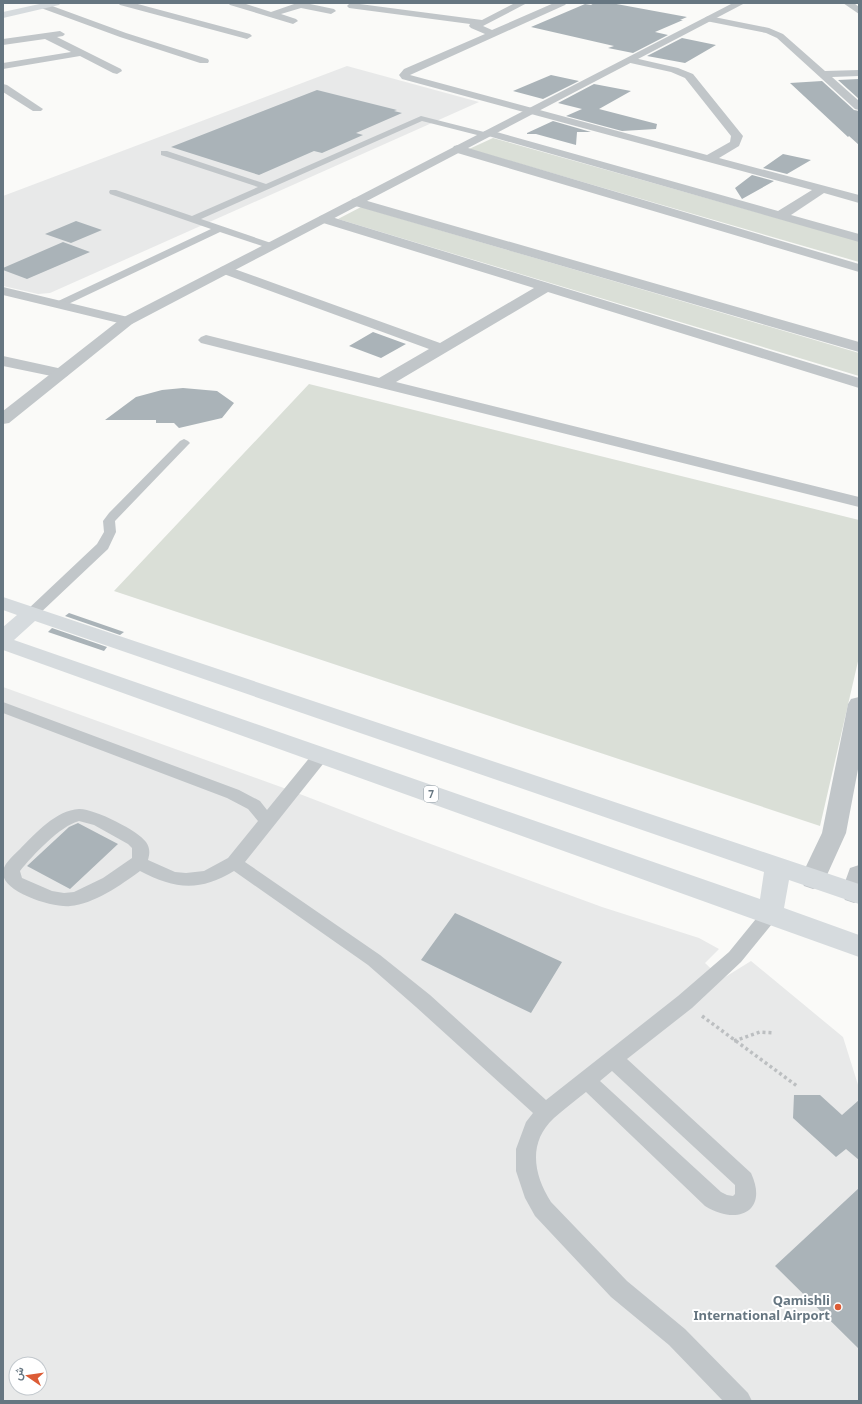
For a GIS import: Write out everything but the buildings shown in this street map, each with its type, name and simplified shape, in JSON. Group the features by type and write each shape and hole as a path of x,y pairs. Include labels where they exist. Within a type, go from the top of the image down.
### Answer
{"main road":[{"path":"3,9 30,3"},
{"path":"3,15 56,3"},
{"path":"3,603 813,879 858,887"},
{"path":"3,638 32,613"},
{"name":"7","path":"3,643 859,946"},
{"path":"770,914 776,884 777,866"}],"street":[{"path":"123,3 247,36"},
{"path":"233,3 293,21"},
{"path":"355,3 352,6 483,24"},
{"path":"493,34 474,26 483,24 522,3"},
{"path":"562,3 408,71 404,75 406,77 859,199"},
{"path":"3,419 128,321 740,3"},
{"path":"848,3 859,11"},
{"path":"270,15 303,4 331,11"},
{"path":"44,6 123,35 204,61"},
{"path":"413,14 422,7"},
{"path":"709,19 769,31 780,36 859,107"},
{"path":"3,42 60,34"},
{"path":"48,36 117,71"},
{"path":"3,66 81,53"},
{"path":"630,60 674,70 689,76 737,136 735,144 710,158"},
{"path":"822,74 859,72"},
{"path":"3,87 37,109"},
{"path":"487,134 859,238"},
{"path":"458,150 859,268"},
{"path":"781,216 822,189"},
{"path":"357,202 859,347"},
{"path":"325,219 859,383"},
{"path":"226,270 441,348"},
{"path":"381,384 546,287"},
{"path":"3,291 128,321"},
{"path":"206,340 859,502"},
{"path":"3,360 62,373"},
{"path":"813,879 834,833 859,704"}],"lane":[{"path":"193,219 421,118 487,134"},
{"path":"164,153 267,187"},
{"path":"113,192 271,246"},
{"path":"58,304 220,228"},
{"path":"32,613 103,546 110,532 109,522 113,516 184,443"},
{"path":"3,707 234,794 254,805 267,821"},
{"path":"138,862 167,877 186,880 216,873 234,863 321,755"},
{"path":"78,815 91,816 100,820 140,846 142,854 138,862 100,887 76,899 62,901 51,899 17,884 12,878 12,870 23,857 56,826 66,819 78,815"},
{"path":"234,863 374,960 423,1001 546,1112"},
{"path":"740,1401 677,1337 619,1289 543,1209 532,1191 526,1171 526,1149 533,1129 546,1112 685,1002 735,957 770,914"},
{"path":"586,1080 713,1199 720,1204 728,1206 736,1206 743,1202 747,1196 747,1188 744,1180 613,1059"}],"path":[{"path":"685,1002 734,1041 797,1086"},
{"path":"734,1041 760,1032 774,1033"}],"shaded area":[{"path":"347,66 479,102 50,293 38,294 3,286 3,196"},
{"path":"493,138 859,241 859,262 469,149"},
{"path":"361,207 859,353 859,376 338,219"},
{"path":"309,384 859,520 859,657 820,826 114,591"},
{"path":"3,687 292,791 602,907 699,938 719,949 705,963 722,979 751,961 843,1037 859,1088 859,1401 3,1401"}],"place":[{"name":"Qamishli International Airport","path":"838,1307"}]}
